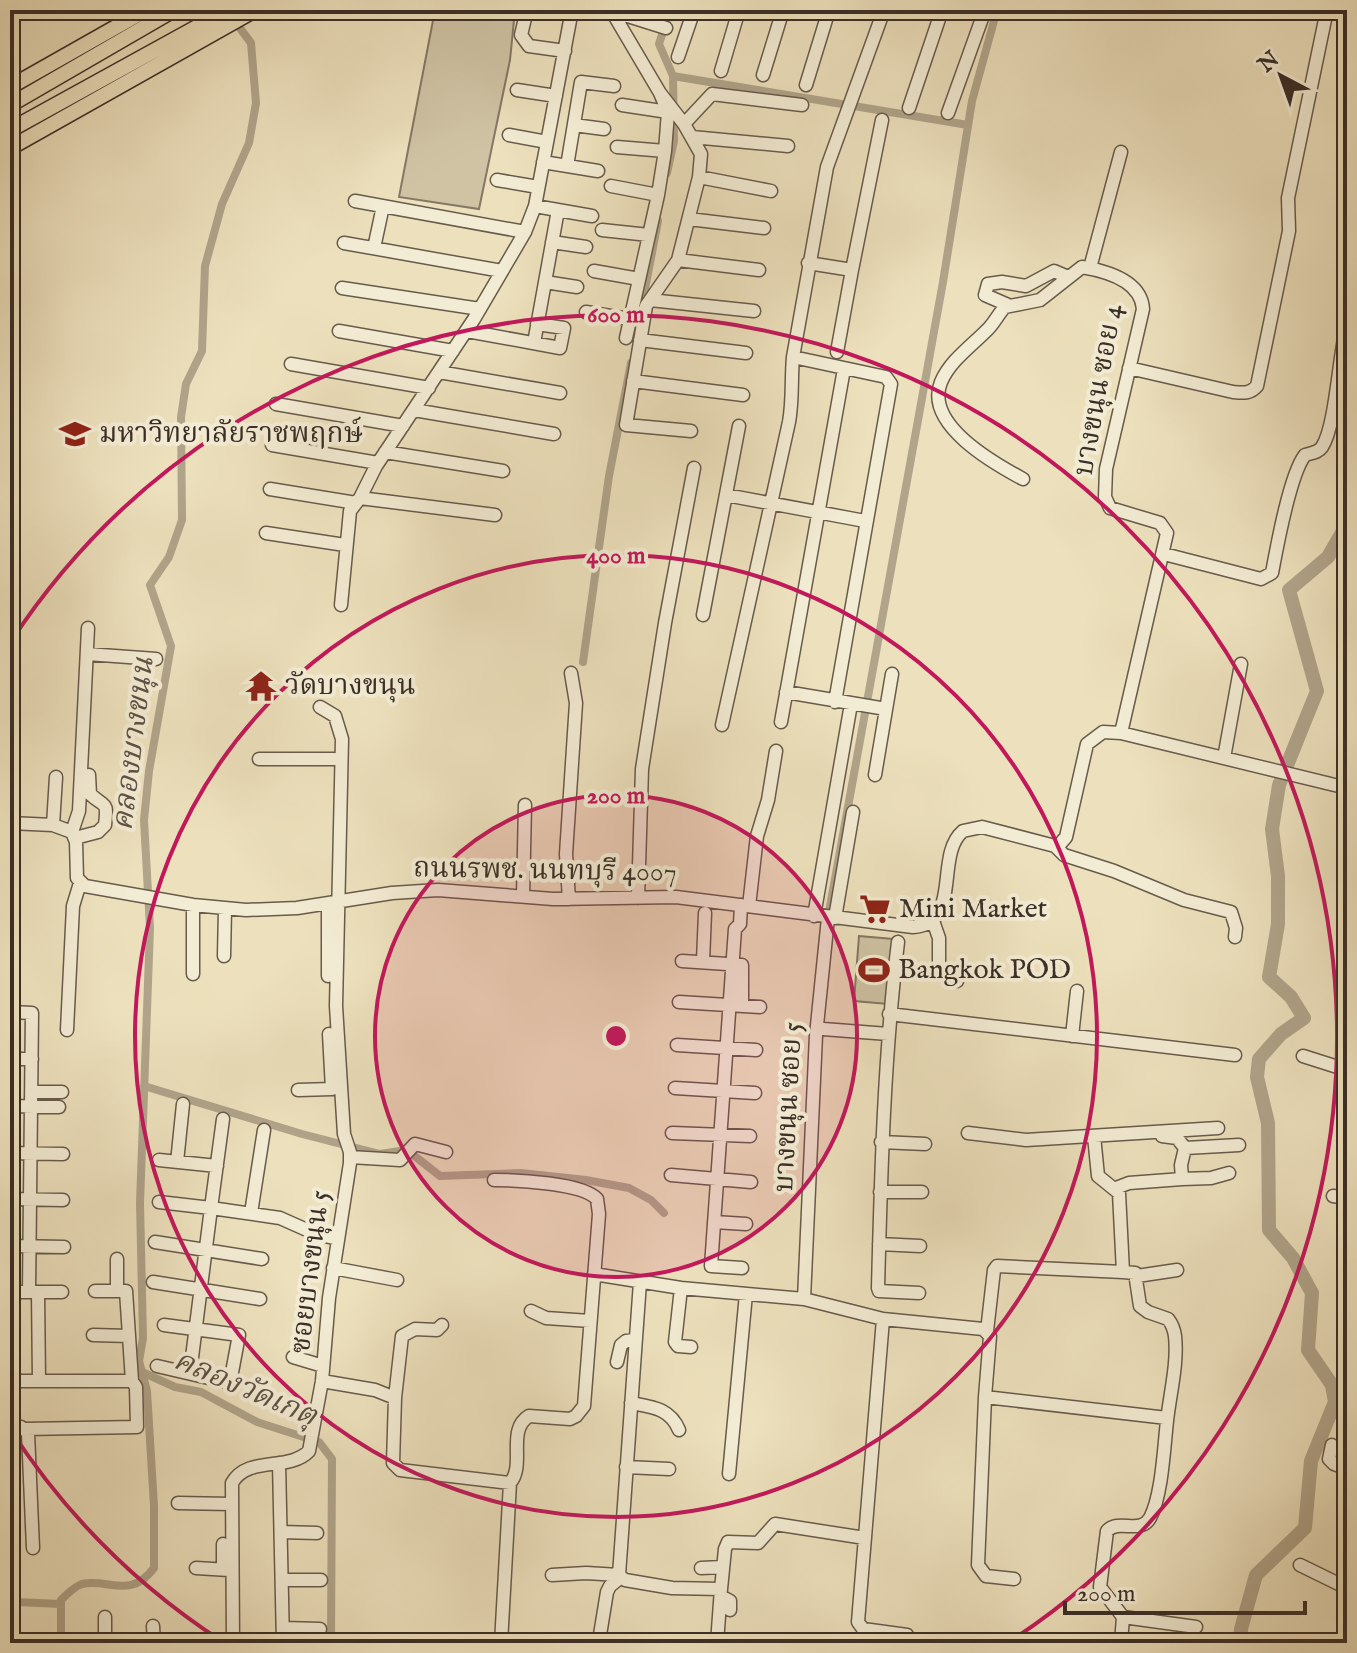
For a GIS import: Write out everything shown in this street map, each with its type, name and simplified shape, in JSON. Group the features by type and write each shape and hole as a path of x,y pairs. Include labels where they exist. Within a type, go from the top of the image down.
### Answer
{"main road":[{"path":"10,87 146,10"},
{"path":"10,105 174,10"},
{"path":"10,130 229,17 255,10"},
{"path":"10,148 229,17"}],"street":[{"path":"527,10 521,35 529,46 565,51"},
{"path":"341,605 350,511 467,331 525,232 535,206 572,10"},
{"path":"611,10 666,28"},
{"path":"611,10 660,93 684,124 701,154 699,177 678,260 646,306 626,425 691,431"},
{"path":"678,57 694,10"},
{"path":"721,71 739,10"},
{"path":"763,75 783,10"},
{"path":"806,85 829,10"},
{"path":"722,725 792,408 793,357 827,167 884,10"},
{"path":"909,108 942,10"},
{"path":"948,113 985,10"},
{"path":"1129,368 1233,392 1245,393 1257,386 1289,231 1288,198 1327,10"},
{"path":"567,166 581,82 614,86"},
{"path":"517,90 556,96"},
{"path":"626,338 665,151 668,112 660,93"},
{"path":"684,124 712,94 802,105"},
{"path":"622,105 668,112"},
{"path":"837,352 882,120"},
{"path":"574,125 604,129"},
{"path":"509,135 547,142"},
{"path":"692,137 788,146"},
{"path":"617,147 665,151"},
{"path":"1090,268 1121,152"},
{"path":"543,162 598,171"},
{"path":"699,177 771,191"},
{"path":"497,180 538,187"},
{"path":"611,186 658,195"},
{"path":"355,201 525,232"},
{"path":"374,248 383,206"},
{"path":"535,206 592,216"},
{"path":"534,343 558,210"},
{"path":"689,219 764,228"},
{"path":"602,230 649,235"},
{"path":"552,242 586,247"},
{"path":"344,243 502,271"},
{"path":"678,260 759,270"},
{"path":"808,263 852,270"},
{"name":"บางขนุน ซอย 4","path":"1064,280 1082,267 1090,268 1134,286 1140,294 1143,309 1107,464 1105,501 1115,511 1164,525 1167,533 1164,554"},
{"path":"594,271 639,279"},
{"path":"1054,271 1064,280 1040,300 1008,305 985,295 988,284 1002,282 1026,286 1054,271"},
{"path":"545,282 577,287"},
{"path":"342,288 480,309"},
{"path":"650,300 754,311"},
{"path":"1008,305 988,330 949,368 940,384 938,401 944,417 958,433 996,465 1023,479"},
{"path":"586,312 629,319"},
{"path":"467,331 560,348 564,328 537,324"},
{"path":"1121,733 1164,554 1261,579 1272,573 1299,465 1305,455 1317,452 1323,446 1347,324"},
{"path":"339,331 453,351"},
{"path":"640,340 746,353"},
{"path":"793,357 886,377 891,384 835,702"},
{"path":"291,364 429,388"},
{"path":"781,722 844,369"},
{"path":"439,372 560,393"},
{"path":"633,381 743,395"},
{"path":"276,404 403,426"},
{"path":"414,410 554,434"},
{"path":"703,615 739,426"},
{"path":"272,445 503,471"},
{"path":"638,898 642,769 694,468"},
{"path":"270,489 495,515"},
{"path":"726,495 865,521"},
{"path":"266,533 345,545"},
{"path":"67,1030 73,906 80,883 76,875 74,835 79,811 88,628"},
{"path":"87,654 156,659"},
{"path":"1224,758 1241,664"},
{"path":"569,899 566,854 576,703 571,673"},
{"path":"875,775 892,674"},
{"path":"786,692 886,709"},
{"path":"826,917 860,705"},
{"path":"298,1090 329,1091 333,1087 329,1026 342,739 338,721 330,711 320,707"},
{"path":"1055,846 1066,837 1087,744 1103,732 1121,733 1347,788"},
{"path":"732,963 735,929 740,924 740,905 759,824 768,800 776,751"},
{"path":"259,759 340,759"},
{"path":"10,823 53,825 74,835 98,832 105,825 105,806 90,794 89,775"},
{"path":"53,825 56,777"},
{"path":"523,896 525,805"},
{"path":"826,917 853,812"},
{"path":"957,981 940,972 939,938 933,921 941,911 954,845 963,831 982,827 1055,846 1064,855 1114,871 1184,900 1231,912 1236,928 1235,937"},
{"name":"ถนนรพช. นนทบุรี 4007","path":"80,883 89,888 225,909 278,909 406,891 438,890 569,899 676,897 826,917 898,936 933,921"},
{"path":"333,902 344,1138 350,1154 397,1160 418,1144 446,1152"},
{"path":"193,905 193,974"},
{"path":"224,956 225,909"},
{"path":"703,961 705,913"},
{"name":"บางขนุน ซอย 5","path":"804,1299 816,1035 826,917"},
{"path":"898,936 889,1014 881,1142 878,1290 919,1293"},
{"path":"682,961 732,963 743,967 726,1048 711,1266 742,1268"},
{"path":"1072,1036 1077,991"},
{"path":"679,1002 760,1007"},
{"path":"10,1012 32,1013 30,1246 39,1381"},
{"path":"889,1014 1235,1055"},
{"path":"823,1029 888,1034"},
{"path":"677,1045 756,1050"},
{"path":"1303,1056 1347,1070"},
{"path":"10,1059 32,1059"},
{"path":"675,1088 755,1093"},
{"path":"31,1092 62,1092"},
{"path":"177,1162 183,1104"},
{"path":"10,1106 59,1107"},
{"path":"190,1373 223,1119"},
{"path":"1095,1140 1218,1128"},
{"path":"251,1213 264,1130"},
{"path":"672,1133 750,1136"},
{"path":"968,1133 1013,1140 1168,1136 1177,1138 1185,1148"},
{"path":"1095,1140 1098,1176 1116,1188 1120,1198 1123,1272"},
{"path":"881,1142 925,1144"},
{"path":"1185,1148 1239,1145"},
{"path":"1182,1179 1185,1148"},
{"path":"10,1153 63,1154"},
{"name":"ซอยบางขนุน 5","path":"233,1643 227,1504 232,1483 239,1474 250,1469 302,1457 312,1440 350,1154"},
{"path":"159,1160 217,1166"},
{"path":"1116,1188 1129,1183 1211,1178 1229,1173"},
{"path":"671,1175 751,1182"},
{"path":"494,1180 525,1180 577,1188 595,1195 599,1214 584,1406 570,1419 529,1416 523,1419 518,1436 516,1475 510,1483 501,1643"},
{"path":"880,1192 922,1192"},
{"path":"1333,1196 1347,1198"},
{"path":"10,1199 63,1200"},
{"path":"159,1202 280,1218 316,1234 338,1239"},
{"path":"714,1222 746,1224"},
{"path":"155,1242 262,1259"},
{"path":"879,1244 920,1246"},
{"path":"10,1246 64,1247"},
{"path":"117,1259 117,1291"},
{"path":"1014,1579 986,1576 978,1565 990,1336 987,1331 994,1270 997,1266 1132,1272 1137,1276 1140,1306 1168,1319 1175,1334 1175,1360 1160,1474 1149,1521 1140,1527 1112,1525 1107,1531 1100,1587 1123,1617 1121,1643"},
{"path":"333,1268 397,1280"},
{"path":"1137,1276 1177,1270"},
{"path":"594,1274 681,1288 804,1299 883,1319 987,1331"},
{"path":"153,1282 260,1299"},
{"path":"605,1643 599,1641 607,1592 620,1576 640,1282"},
{"path":"681,1288 675,1342 678,1346 691,1347"},
{"path":"10,1426 25,1429 137,1427 126,1291 95,1291"},
{"path":"10,1292 62,1292"},
{"path":"729,1474 746,1294"},
{"path":"531,1311 546,1318 590,1321"},
{"path":"883,1319 860,1626 907,1635 911,1643"},
{"path":"157,1366 230,1383 239,1335 164,1325"},
{"path":"442,1325 437,1330 409,1330 402,1336 395,1398 393,1463 397,1469 510,1483"},
{"path":"93,1335 129,1336"},
{"path":"617,1362 621,1345 634,1340"},
{"path":"293,1357 323,1366"},
{"path":"10,1381 132,1381"},
{"path":"322,1381 375,1390 395,1398"},
{"path":"985,1397 1167,1418"},
{"path":"631,1403 663,1410 672,1416 679,1430"},
{"path":"25,1429 31,1461 33,1548"},
{"path":"1332,1445 1329,1459 1347,1469"},
{"path":"279,1463 283,1643"},
{"path":"626,1467 669,1469"},
{"path":"178,1503 227,1504"},
{"path":"717,1643 728,1542 758,1543 775,1524 865,1538"},
{"path":"281,1532 317,1533"},
{"path":"1300,1565 1347,1588"},
{"path":"701,1568 723,1567"},
{"path":"196,1568 228,1570"},
{"path":"552,1575 586,1573 620,1576 672,1588 721,1593 730,1601 730,1610"},
{"path":"283,1580 321,1580"},
{"path":"102,1643 105,1617"},
{"path":"1123,1617 1196,1627"},
{"path":"153,1626 154,1643"},
{"path":"284,1628 320,1629"}],"shaded area":[{"path":"435,10 515,10 510,60 479,209 399,197"},
{"name":"Bangkok POD","path":"859,936 893,939 888,1004 854,1001"}],"waterway":[{"path":"667,173 674,141 673,76 659,44 670,10"},
{"path":"829,912 943,282 972,101 997,10"},
{"name":"คลองบางขนุน","path":"61,1643 61,1600 71,1590 92,1583 128,1586 145,1578 154,1568 154,1506 147,1391 139,1361 143,1338 140,1203 150,928 144,820 149,771 171,646 150,585 169,557 182,520 181,417 186,384 202,351 205,266 222,204 249,143 256,103 251,43 234,20"},
{"path":"673,76 968,125"},
{"path":"641,310 658,221"},
{"path":"583,662 609,476 631,363"},
{"path":"1240,1643 1256,1575 1305,1528 1311,1461 1335,1402 1332,1385 1308,1350 1312,1293 1293,1258 1269,1230 1268,1123 1257,1077 1259,1059 1281,1034 1304,1018 1291,997 1269,977 1278,924 1278,876 1272,829 1279,785 1317,691 1289,590 1328,557 1347,524"},
{"path":"144,1086 380,1154 407,1150 440,1176 521,1173 586,1180 629,1188 651,1200 664,1213"},
{"name":"คลองวัดเกตุ","path":"142,1372 175,1387 201,1392 257,1422 319,1442 332,1459 331,1643"},
{"path":"15,1557 16,1602 61,1604"}],"place":[{"name":"มหาวิทยาลัยราชพฤกษ์","path":"75,434"},
{"name":"วัดบางขนุน","path":"261,686"},
{"name":"Mini Market","path":"875,909"},
{"name":"Bangkok POD","path":"874,970"}]}
